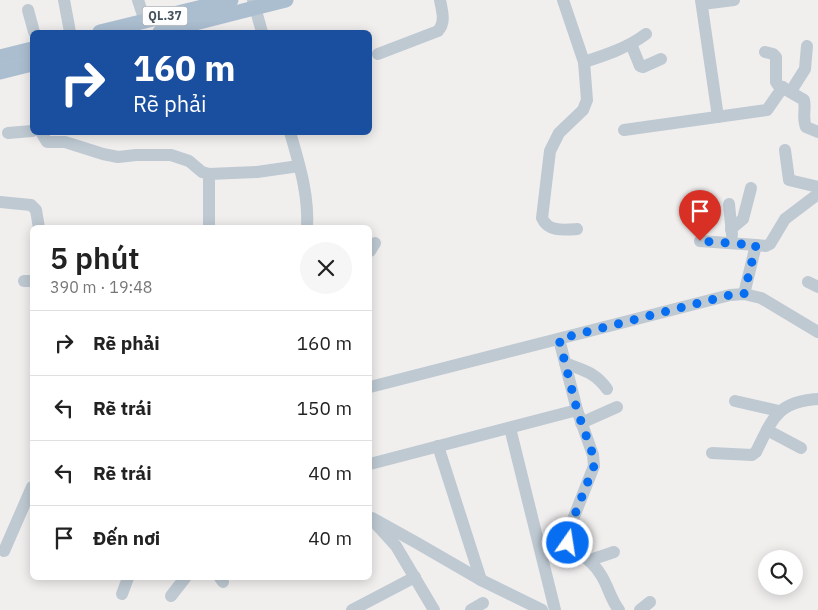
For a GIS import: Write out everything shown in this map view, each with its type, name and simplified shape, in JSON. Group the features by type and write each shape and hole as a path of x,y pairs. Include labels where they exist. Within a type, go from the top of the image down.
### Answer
{"main road":[{"name":"QL.37","path":"108,30 231,0"},
{"name":"QL.37","path":"167,30 254,4 286,0"},
{"path":"0,57 30,50"},
{"path":"0,72 30,64"}],"street":[{"path":"64,0 70,30"},
{"path":"138,0 145,21"},
{"path":"378,54 438,31 443,26 440,0"},
{"path":"563,0 584,62 587,100 583,110 559,133 550,151 542,218 550,228 562,230 577,229"},
{"path":"718,117 701,2 734,0"},
{"path":"254,4 261,30"},
{"path":"28,10 33,30"},
{"path":"584,62 606,56 631,44 646,34"},
{"path":"631,44 640,66 643,67 661,59"},
{"path":"624,130 767,110 805,69 807,46"},
{"path":"765,52 774,54 776,57 776,82 804,100 804,122 806,127 818,132"},
{"path":"8,133 30,131"},
{"path":"43,135 47,142 65,142 118,157 171,155 189,161 202,172 209,174 257,172 299,166"},
{"path":"291,135 305,186 307,225"},
{"path":"785,150 789,180 818,187"},
{"path":"209,174 209,225"},
{"path":"732,229 743,219 751,188"},
{"path":"700,241 766,246 770,244 785,219 818,194"},
{"path":"0,202 31,205 36,210 38,225"},
{"path":"729,204 733,243"},
{"path":"744,294 756,245"},
{"path":"372,386 730,295 744,294 761,298 818,332"},
{"path":"559,339 577,410 593,455 594,466 568,532 568,543 574,550 590,560 605,580 609,594 619,610"},
{"path":"566,363 594,374 607,389"},
{"path":"735,401 778,411 799,403 818,399"},
{"path":"581,423 617,408"},
{"path":"372,463 577,410"},
{"path":"712,453 752,455 756,452 778,411"},
{"path":"510,428 555,610"},
{"path":"767,430 801,448"},
{"path":"438,446 481,580"},
{"path":"4,551 30,492"},
{"path":"372,518 481,580 542,610"},
{"path":"372,518 396,546 434,610"},
{"path":"590,560 614,552"},
{"path":"352,610 415,577"},
{"path":"122,594 127,580"},
{"path":"171,596 184,580"},
{"path":"471,610 483,603"}],"route":[{"path":"568,543 568,532 594,466 593,455 577,410 559,339 730,295 744,294 756,245 700,241"}]}
